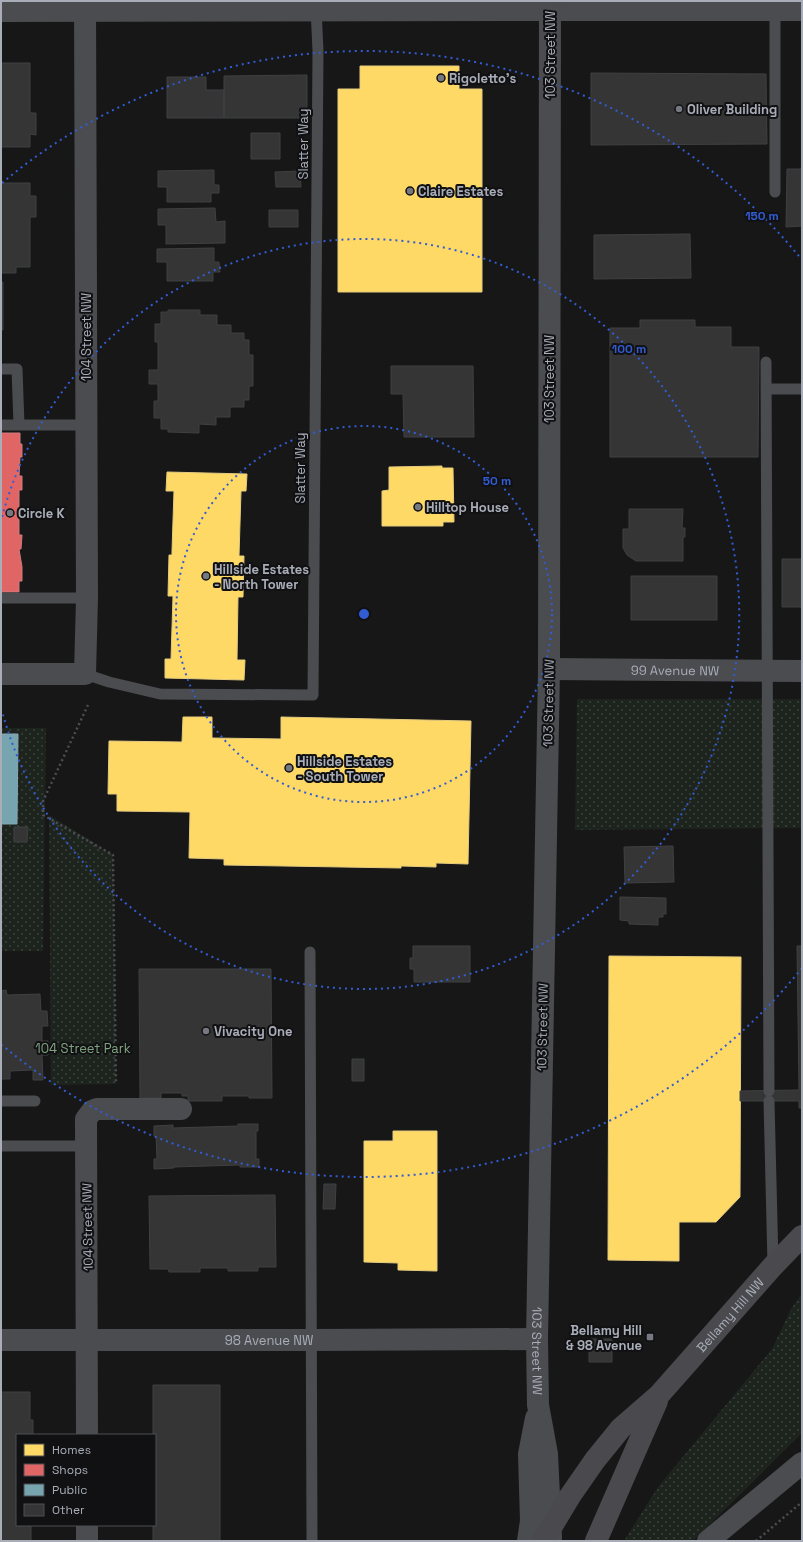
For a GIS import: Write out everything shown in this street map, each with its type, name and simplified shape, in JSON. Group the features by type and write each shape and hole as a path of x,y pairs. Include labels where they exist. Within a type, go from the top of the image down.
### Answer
{"main road":[{"name":"Bellamy Hill NW","path":"549,1537 570,1496 595,1460 621,1428 659,1395 773,1266 802,1236"},
{"name":"Bellamy Hill NW","path":"596,1541 659,1395"}],"street":[{"path":"1,11 21,6 550,6 802,10"},
{"name":"104 Street NW","path":"85,6 87,598 85,674"},
{"name":"103 Street NW","path":"549,1537 547,1454 538,1405 537,1339 549,669 550,6"},
{"name":"99 Avenue NW","path":"549,669 802,671"},
{"path":"1,674 85,674"},
{"name":"104 Street NW","path":"87,1434 88,1339 86,1119 92,1111 97,1109 182,1109"},
{"name":"98 Avenue NW","path":"1,1340 537,1339"},
{"name":"103 Street NW","path":"528,1541 531,1521 529,1454 538,1405"},
{"path":"708,1541 802,1463"},
{"path":"87,1526 87,1541"}],"lane":[{"name":"Slatter Way","path":"85,674 109,682 160,694 313,695 318,59 316,6"},
{"path":"774,192 775,10"},
{"path":"766,362 769,1096 773,1266"},
{"path":"1,369 16,369 19,425"},
{"path":"766,388 802,388"},
{"path":"1,425 86,425"},
{"path":"1,598 87,598"},
{"path":"310,952 312,1541"},
{"path":"1,1101 35,1101"},
{"path":"1,1146 86,1146"}],"path":[{"path":"88,705 43,801 43,814 113,855 116,1084"},
{"path":"756,1541 802,1502"}],"green space":[{"path":"577,699 802,699 802,828 575,830"},
{"path":"1,728 46,728 43,951 1,951"},
{"name":"104 Street Park","path":"49,815 113,855 116,1084 51,1085"},
{"path":"802,1293 802,1433 693,1541 624,1541 658,1487 772,1349 791,1309"}],"building: Homes":[{"name":"Claire Estates","path":"360,66 459,66 459,89 482,89 482,292 338,292 338,89 360,89"},
{"name":"Hilltop House","path":"442,466 442,468 453,468 454,522 443,522 443,526 382,526 382,491 389,490 389,467"},
{"name":"Hillside Estates - North Tower","path":"167,472 247,474 246,491 241,491 239,556 244,556 243,597 238,597 237,660 245,660 244,680 165,678 165,659 171,659 173,596 168,596 169,555 172,555 174,491 166,491"},
{"name":"Hillside Estates - South Tower","path":"183,717 212,717 212,738 281,739 281,717 471,721 468,864 436,863 436,867 401,866 401,868 224,865 224,859 189,858 190,812 117,811 117,794 108,794 109,741 182,742"},
{"path":"609,956 741,957 740,1197 716,1222 679,1222 679,1261 608,1260"},
{"path":"393,1131 437,1131 437,1271 398,1270 398,1263 364,1262 364,1141 393,1141"}],"building: Shops":[{"name":"Circle K","path":"1,433 20,433 20,444 22,444 22,457 20,457 19,476 22,476 22,490 19,490 19,535 22,535 21,549 19,549 22,567 22,581 19,581 19,592 1,592"}],"building: Public":[{"path":"1,734 18,734 17,824 1,824"}],"building: Other":[{"path":"1,63 30,63 30,113 36,113 36,135 30,134 30,147 1,147"},
{"name":"Oliver Building","path":"591,73 766,74 767,144 591,145"},
{"path":"307,75 307,118 224,118 224,76"},
{"path":"167,77 206,77 206,90 224,90 224,118 167,118"},
{"path":"251,133 280,133 280,159 251,159"},
{"path":"787,169 802,169 802,226 786,227"},
{"path":"214,170 214,185 219,185 219,193 211,193 211,202 167,202 167,187 158,187 158,171"},
{"path":"300,171 301,187 276,187 275,172"},
{"path":"1,183 30,183 30,196 36,196 36,217 30,217 30,267 16,267 16,273 1,273"},
{"path":"215,208 216,222 225,221 225,243 166,244 166,225 158,225 158,209"},
{"path":"269,210 298,210 298,227 269,227"},
{"path":"690,234 691,278 594,279 594,235"},
{"path":"214,248 214,262 219,262 220,272 213,272 213,281 167,281 167,262 157,262 157,249"},
{"path":"1,282 3,282 3,330 1,330"},
{"path":"168,310 200,310 200,315 217,315 217,325 231,325 231,333 244,333 244,340 249,340 249,355 253,355 253,386 249,386 249,400 244,400 244,407 230,407 230,417 216,417 216,425 199,424 199,433 168,432 168,429 161,429 161,418 154,418 154,401 158,401 158,384 149,384 149,370 158,370 158,342 155,342 155,324 161,324 161,312 168,312"},
{"path":"640,320 695,320 695,327 731,327 731,347 759,347 758,457 610,457 610,328 640,328"},
{"path":"391,366 473,366 474,437 404,437 403,394 391,394"},
{"path":"629,509 683,509 682,528 685,528 685,537 683,537 683,561 636,561 627,555 623,548 623,529 629,529"},
{"path":"782,559 802,559 802,607 782,607"},
{"path":"631,576 717,576 717,620 631,620"},
{"path":"14,827 28,827 27,842 14,842"},
{"path":"673,846 674,882 625,883 624,847"},
{"path":"620,897 666,898 666,914 663,914 663,917 658,917 658,925 629,924 629,921 620,920"},
{"path":"413,946 470,946 470,982 414,982 414,969 410,969 410,958 413,958"},
{"path":"797,946 802,946 802,1108 799,1108 799,1101 740,1101 740,1091 799,1090"},
{"name":"Vivacity One","path":"139,969 271,969 272,1098 222,1096 222,1101 188,1101 188,1096 182,1096 182,1093 161,1093 161,1098 140,1098"},
{"path":"6,990 7,995 40,994 41,1011 47,1011 48,1026 42,1026 42,1041 48,1041 48,1055 42,1055 43,1080 33,1080 33,1070 10,1071 10,1079 1,1079 1,991"},
{"path":"352,1059 364,1059 364,1081 352,1081"},
{"path":"238,1124 258,1124 258,1131 256,1131 256,1159 259,1159 259,1167 240,1167 240,1165 154,1169 154,1159 157,1159 154,1126 173,1125 173,1128 238,1126"},
{"path":"324,1184 336,1184 335,1209 323,1209"},
{"path":"275,1195 276,1267 258,1267 258,1271 228,1271 228,1268 200,1268 200,1272 169,1272 168,1269 150,1269 149,1196"},
{"path":"589,1339 612,1339 612,1362 589,1362"},
{"path":"153,1385 220,1385 220,1541 153,1541 153,1526 156,1526 156,1434 153,1434"},
{"path":"1,1392 30,1392 30,1420 33,1420 33,1434 16,1434 16,1526 31,1526 31,1541 1,1541"}],"place":[{"name":"Rigoletto's","path":"441,78"},
{"name":"Oliver Building","path":"679,109"},
{"name":"Claire Estates","path":"410,191"},
{"name":"Hilltop House","path":"418,507"},
{"name":"Circle K","path":"10,513"},
{"name":"Hillside Estates - North Tower","path":"206,576"},
{"name":"Hillside Estates - South Tower","path":"289,768"},
{"name":"Vivacity One","path":"206,1031"},
{"name":"Bellamy Hill & 98 Avenue","path":"650,1337"}]}
